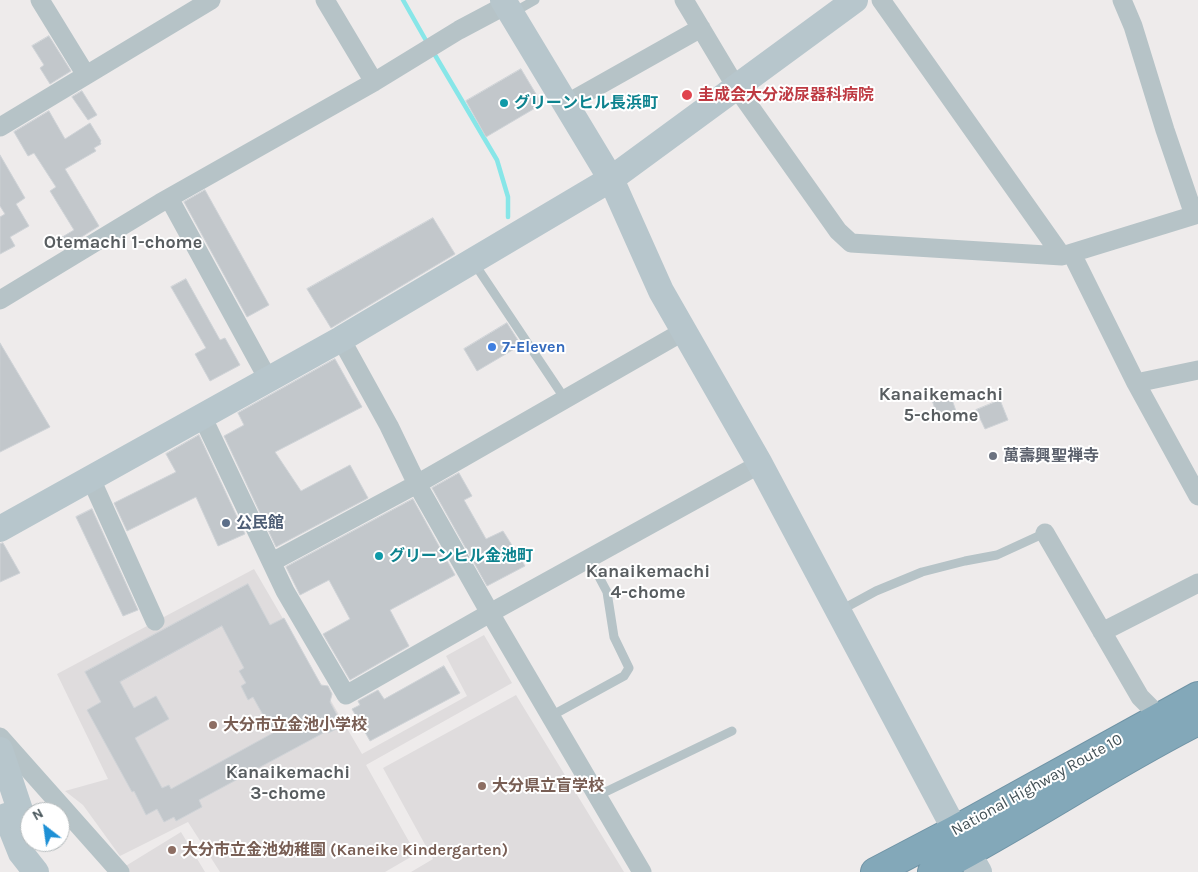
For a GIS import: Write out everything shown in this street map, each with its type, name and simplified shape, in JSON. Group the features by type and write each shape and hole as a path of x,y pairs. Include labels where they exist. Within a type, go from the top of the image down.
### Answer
{"highway":[{"name":"National Highway Route 10","path":"932,872 974,863 1115,766 1184,726 1198,696"},
{"name":"National Highway Route 10","path":"874,872 955,830 1184,726"}],"street":[{"path":"40,0 86,75"},
{"path":"0,127 211,0"},
{"path":"325,0 374,82"},
{"path":"684,0 736,87 838,231 851,244 1067,255 1196,215 1165,130 1133,26 1122,0"},
{"path":"0,529 341,339 611,179 855,0"},
{"path":"881,0 1067,255 1198,496"},
{"path":"0,300 169,198 374,82 459,30 507,6 611,179 662,291 760,464 974,863"},
{"path":"566,104 701,28"},
{"path":"169,198 268,379"},
{"path":"272,562 417,484 684,331"},
{"path":"341,339 389,426 417,484 490,613 642,872"},
{"path":"1136,383 1198,370"},
{"path":"202,416 286,591 346,695 760,464"},
{"path":"91,479 155,621"},
{"path":"1045,533 1140,696 1184,726"},
{"path":"1102,632 1198,583"},
{"path":"0,737 112,870"},
{"path":"0,750 20,810"},
{"path":"0,803 22,853 36,872"},
{"path":"37,852 46,872"}],"lane":[{"path":"507,6 535,0"},
{"path":"472,260 565,399"},
{"path":"838,612 876,591 922,572 997,555 1045,533"},
{"path":"550,716 624,676 629,668 614,637 607,592 589,558"},
{"path":"597,796 732,731"}],"shaded area":[{"name":"大分市立金池小学校","path":"254,569 362,754 467,696 446,656 484,635 512,683 366,765 416,854 385,872 220,872 188,822 120,856 83,805 65,791 108,779 57,674"},
{"name":"大分県立盲学校","path":"516,695 624,872 411,872 433,859 383,768"},
{"name":"大分市立金池幼稚園 (Kaneike Kindergarten)","path":"181,832 205,872 127,872 124,867"}],"building":[{"path":"49,36 71,71 50,84 40,68 44,65 32,46"},
{"name":"グリーンヒル長浜町","path":"521,69 542,104 486,137 466,101"},
{"path":"82,91 97,115 88,120 72,97"},
{"path":"49,111 65,139 90,123 101,141 101,144 94,148 96,151 65,169 99,226 64,248 59,239 74,230 50,191 56,187 34,153 28,156 14,132"},
{"path":"0,155 25,198 16,204 29,226 10,237 15,246 0,254 0,217 5,214 0,206"},
{"path":"205,190 269,305 247,317 184,202"},
{"path":"433,218 455,254 331,328 307,289"},
{"path":"186,279 220,340 225,338 240,365 210,381 195,354 206,348 171,287"},
{"name":"7-Eleven","path":"507,323 521,345 477,371 464,349"},
{"path":"0,343 50,427 0,452"},
{"path":"335,359 362,407 275,452 301,491 350,465 368,498 276,547 224,436 244,425 238,413"},
{"path":"950,394 956,411 938,418 932,400"},
{"path":"1000,400 1008,420 985,429 976,410"},
{"path":"199,435 245,534 218,546 196,497 127,531 114,503 176,472 166,454"},
{"path":"459,473 472,496 464,500 486,539 503,531 525,566 487,586 432,488"},
{"path":"413,499 455,575 390,610 409,646 350,680 323,634 350,619 329,580 300,595 286,567"},
{"path":"92,509 138,610 123,616 76,517"},
{"path":"3,543 20,573 0,582 0,544"},
{"path":"248,584 270,625 284,618 321,685 328,686 332,694 330,702 343,726 328,733 327,731 199,800 202,807 176,821 174,817 164,822 157,809 146,815 87,710 101,702 85,672","holes":["222,626 244,668 239,671 246,683 241,686 248,700 253,697 273,733 171,789 169,785 162,788 135,738 169,719 156,696 134,708 120,682"]},
{"path":"444,666 460,693 370,741 352,709 360,705 358,701 378,690 384,699"}],"waterway":[{"path":"403,0 428,44"},
{"path":"432,50 497,160 508,197 508,217"}],"place":[{"name":"圭成会大分泌尿器科病院","path":"687,95"},
{"name":"グリーンヒル長浜町","path":"504,103"},
{"name":"7-Eleven","path":"492,347"},
{"name":"萬壽興聖禅寺","path":"993,456"},
{"name":"公民館","path":"226,523"},
{"name":"グリーンヒル金池町","path":"379,556"},
{"name":"大分市立金池小学校","path":"213,725"},
{"name":"大分県立盲学校","path":"482,786"},
{"name":"大分市立金池幼稚園 (Kaneike Kindergarten)","path":"172,850"}],"district":[{"name":"Otemachi 1-chome","path":"123,243"},
{"name":"Kanaikemachi 5-chome","path":"941,405"},
{"name":"Kanaikemachi 4-chome","path":"648,582"},
{"name":"Kanaikemachi 3-chome","path":"288,783"}]}
